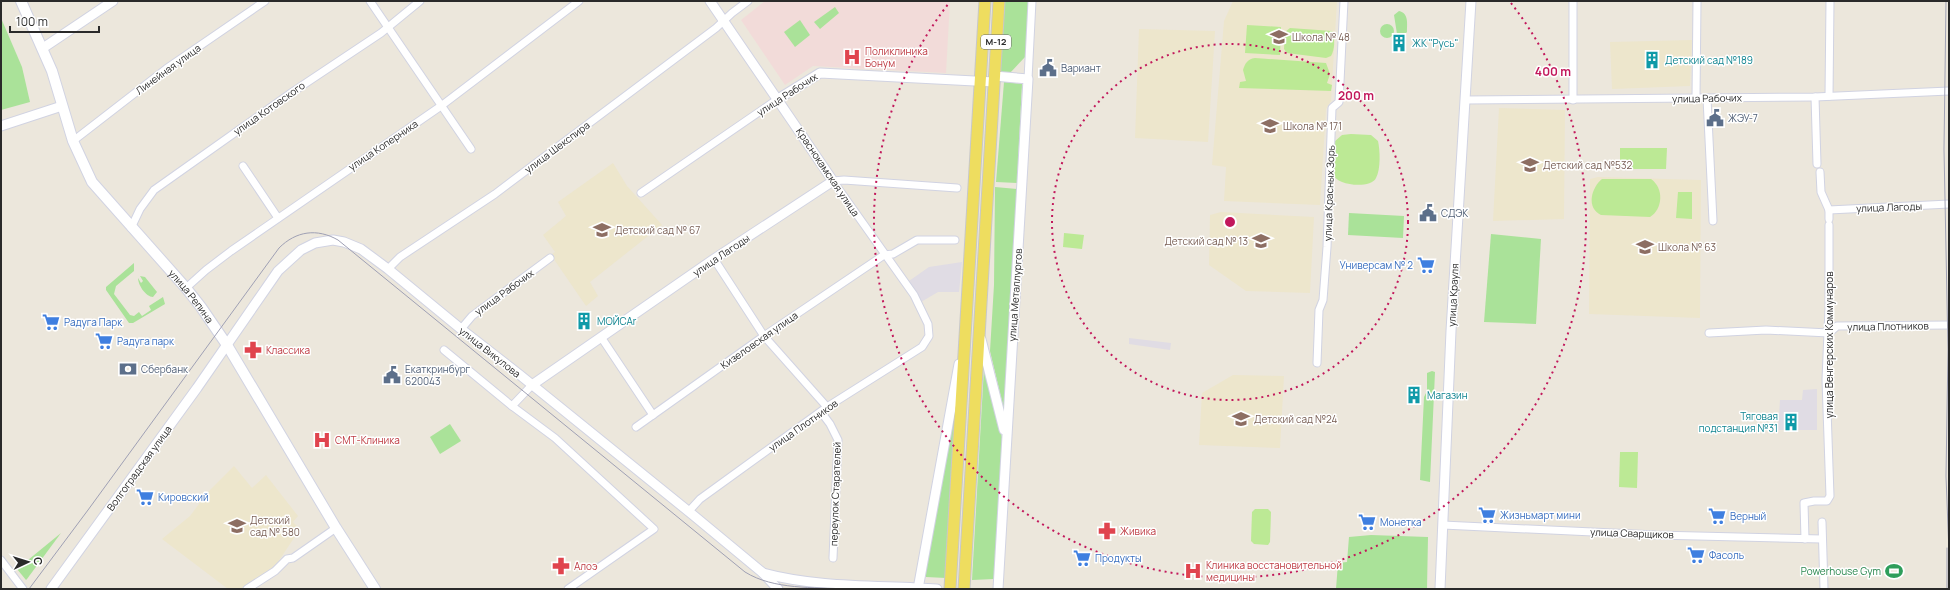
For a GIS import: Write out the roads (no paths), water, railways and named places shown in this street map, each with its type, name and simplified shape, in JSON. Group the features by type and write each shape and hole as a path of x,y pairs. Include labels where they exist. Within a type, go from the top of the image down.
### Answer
{"main road":[{"name":"улица Репина","path":"21,1 43,48 52,71 73,141 92,182 186,288 227,345 336,528 375,589"},
{"name":"М-12","path":"980,82 985,1"},
{"name":"М-12","path":"994,79 998,1"},
{"path":"964,589 994,79"},
{"path":"950,589 980,82"}],"street":[{"path":"43,48 113,1"},
{"name":"Линейная улица","path":"73,141 166,69 265,1"},
{"path":"370,1 471,149"},
{"name":"улица Котовского","path":"132,228 140,209 154,190 291,93 388,27 420,1"},
{"name":"улица Коперника","path":"186,288 206,270 278,218 441,106 579,1"},
{"name":"Краснокамская улица","path":"710,1 884,255 914,295 928,324 929,336 922,347"},
{"name":"улица Шекспира","path":"388,269 400,257 495,194 716,28 748,1"},
{"name":"улица Металлургов","path":"998,589 1032,1"},
{"name":"улица Красных Зорь","path":"1317,363 1319,310 1323,300 1326,254 1332,108 1339,102 1344,1"},
{"name":"улица Крауля","path":"1440,589 1451,331 1471,1"},
{"path":"1573,1 1573,100"},
{"path":"1696,98 1697,1"},
{"path":"1829,96 1830,1"},
{"name":"улица Рабочих","path":"641,193 778,99 820,73 980,82 994,79 1028,79"},
{"name":"улица Рабочих","path":"1466,100 1815,97 1949,91"},
{"path":"1815,97 1817,164"},
{"path":"1707,98 1713,221"},
{"path":"1,126 62,106"},
{"path":"243,166 278,218"},
{"name":"улица Венгерских Коммунаров","path":"1805,539 1804,503 1826,501 1830,496 1826,380 1829,333 1829,210 1821,192 1820,172"},
{"path":"833,181 844,180 957,188"},
{"name":"улица Лагоды","path":"512,406 532,385 714,259 833,181"},
{"name":"улица Лагоды","path":"1829,210 1949,204"},
{"name":"улица Викулова","path":"227,345 278,271 288,260 308,246 333,240 344,242 361,249 388,269 688,511 775,585 823,583 936,589"},
{"name":"Кизеловская улица","path":"636,427 764,336 884,255 893,254 917,240 955,240"},
{"name":"улица Рабочих","path":"461,329 472,316 550,258"},
{"path":"714,259 764,336 827,407"},
{"name":"улица Плотников","path":"1709,333 1766,330 1829,333 1837,326 1949,325"},
{"path":"980,330 987,369 1006,437"},
{"path":"601,337 653,414"},
{"path":"918,589 964,339"},
{"name":"Волгоградская улица","path":"51,589 227,345"},
{"name":"улица Плотников","path":"688,511 700,499 827,407 922,347"},
{"path":"444,350 512,406 555,438 654,529 568,589"},
{"name":"переулок Старателей","path":"821,412 830,424 838,440 833,558"},
{"path":"1822,522 1824,589"},
{"name":"улица Сварщиков","path":"1443,525 1656,535 1822,539"},
{"path":"247,589 275,571 287,559 293,558 336,528"},
{"path":"1,560 23,589"}],"tram line":[{"path":"1946,1 1944,149 1948,350 1946,476 1949,553"},
{"path":"29,589 279,248 292,238 307,233 322,234 338,240 745,572 756,578 781,585 846,589"},
{"path":"1947,548 1947,589"}],"place":[{"name":"Школа № 48","path":"1279,37"},
{"name":"ЖК \"Русь\"","path":"1399,43"},
{"name":"Поликлиника Бонум","path":"852,57"},
{"name":"Детский сад №189","path":"1652,60"},
{"name":"Вариант","path":"1048,68"},
{"name":"ЖЭУ-7","path":"1715,118"},
{"name":"Школа № 171","path":"1270,126"},
{"name":"Детский сад №532","path":"1530,165"},
{"name":"СДЭК","path":"1428,213"},
{"name":"Детский сад № 67","path":"602,230"},
{"name":"Детский сад № 13","path":"1261,241"},
{"name":"Школа № 63","path":"1645,247"},
{"name":"Универсам № 2","path":"1426,265"},
{"name":"МОЙCAr","path":"584,321"},
{"name":"Радуга Парк","path":"51,322"},
{"name":"Радуга парк","path":"104,341"},
{"name":"Классика","path":"253,350"},
{"name":"Сбербанк","path":"128,369"},
{"name":"Екаткринбург 620043","path":"392,375"},
{"name":"Магазин","path":"1414,395"},
{"name":"Детский сад №24","path":"1241,419"},
{"name":"Тяговая подстанция №31","path":"1791,422"},
{"name":"СМТ-Клиника","path":"322,440"},
{"name":"Кировский","path":"145,497"},
{"name":"Жизньмарт мини","path":"1487,515"},
{"name":"Верный","path":"1717,516"},
{"name":"Монетка","path":"1367,522"},
{"name":"Детский сад № 580","path":"237,526"},
{"name":"Живика","path":"1107,531"},
{"name":"Фасоль","path":"1696,555"},
{"name":"Продукты","path":"1082,558"},
{"name":"Алоэ","path":"561,566"},
{"name":"Клиника восстановительной медицины","path":"1193,571"},
{"name":"Powerhouse Gym","path":"1894,571"}]}
